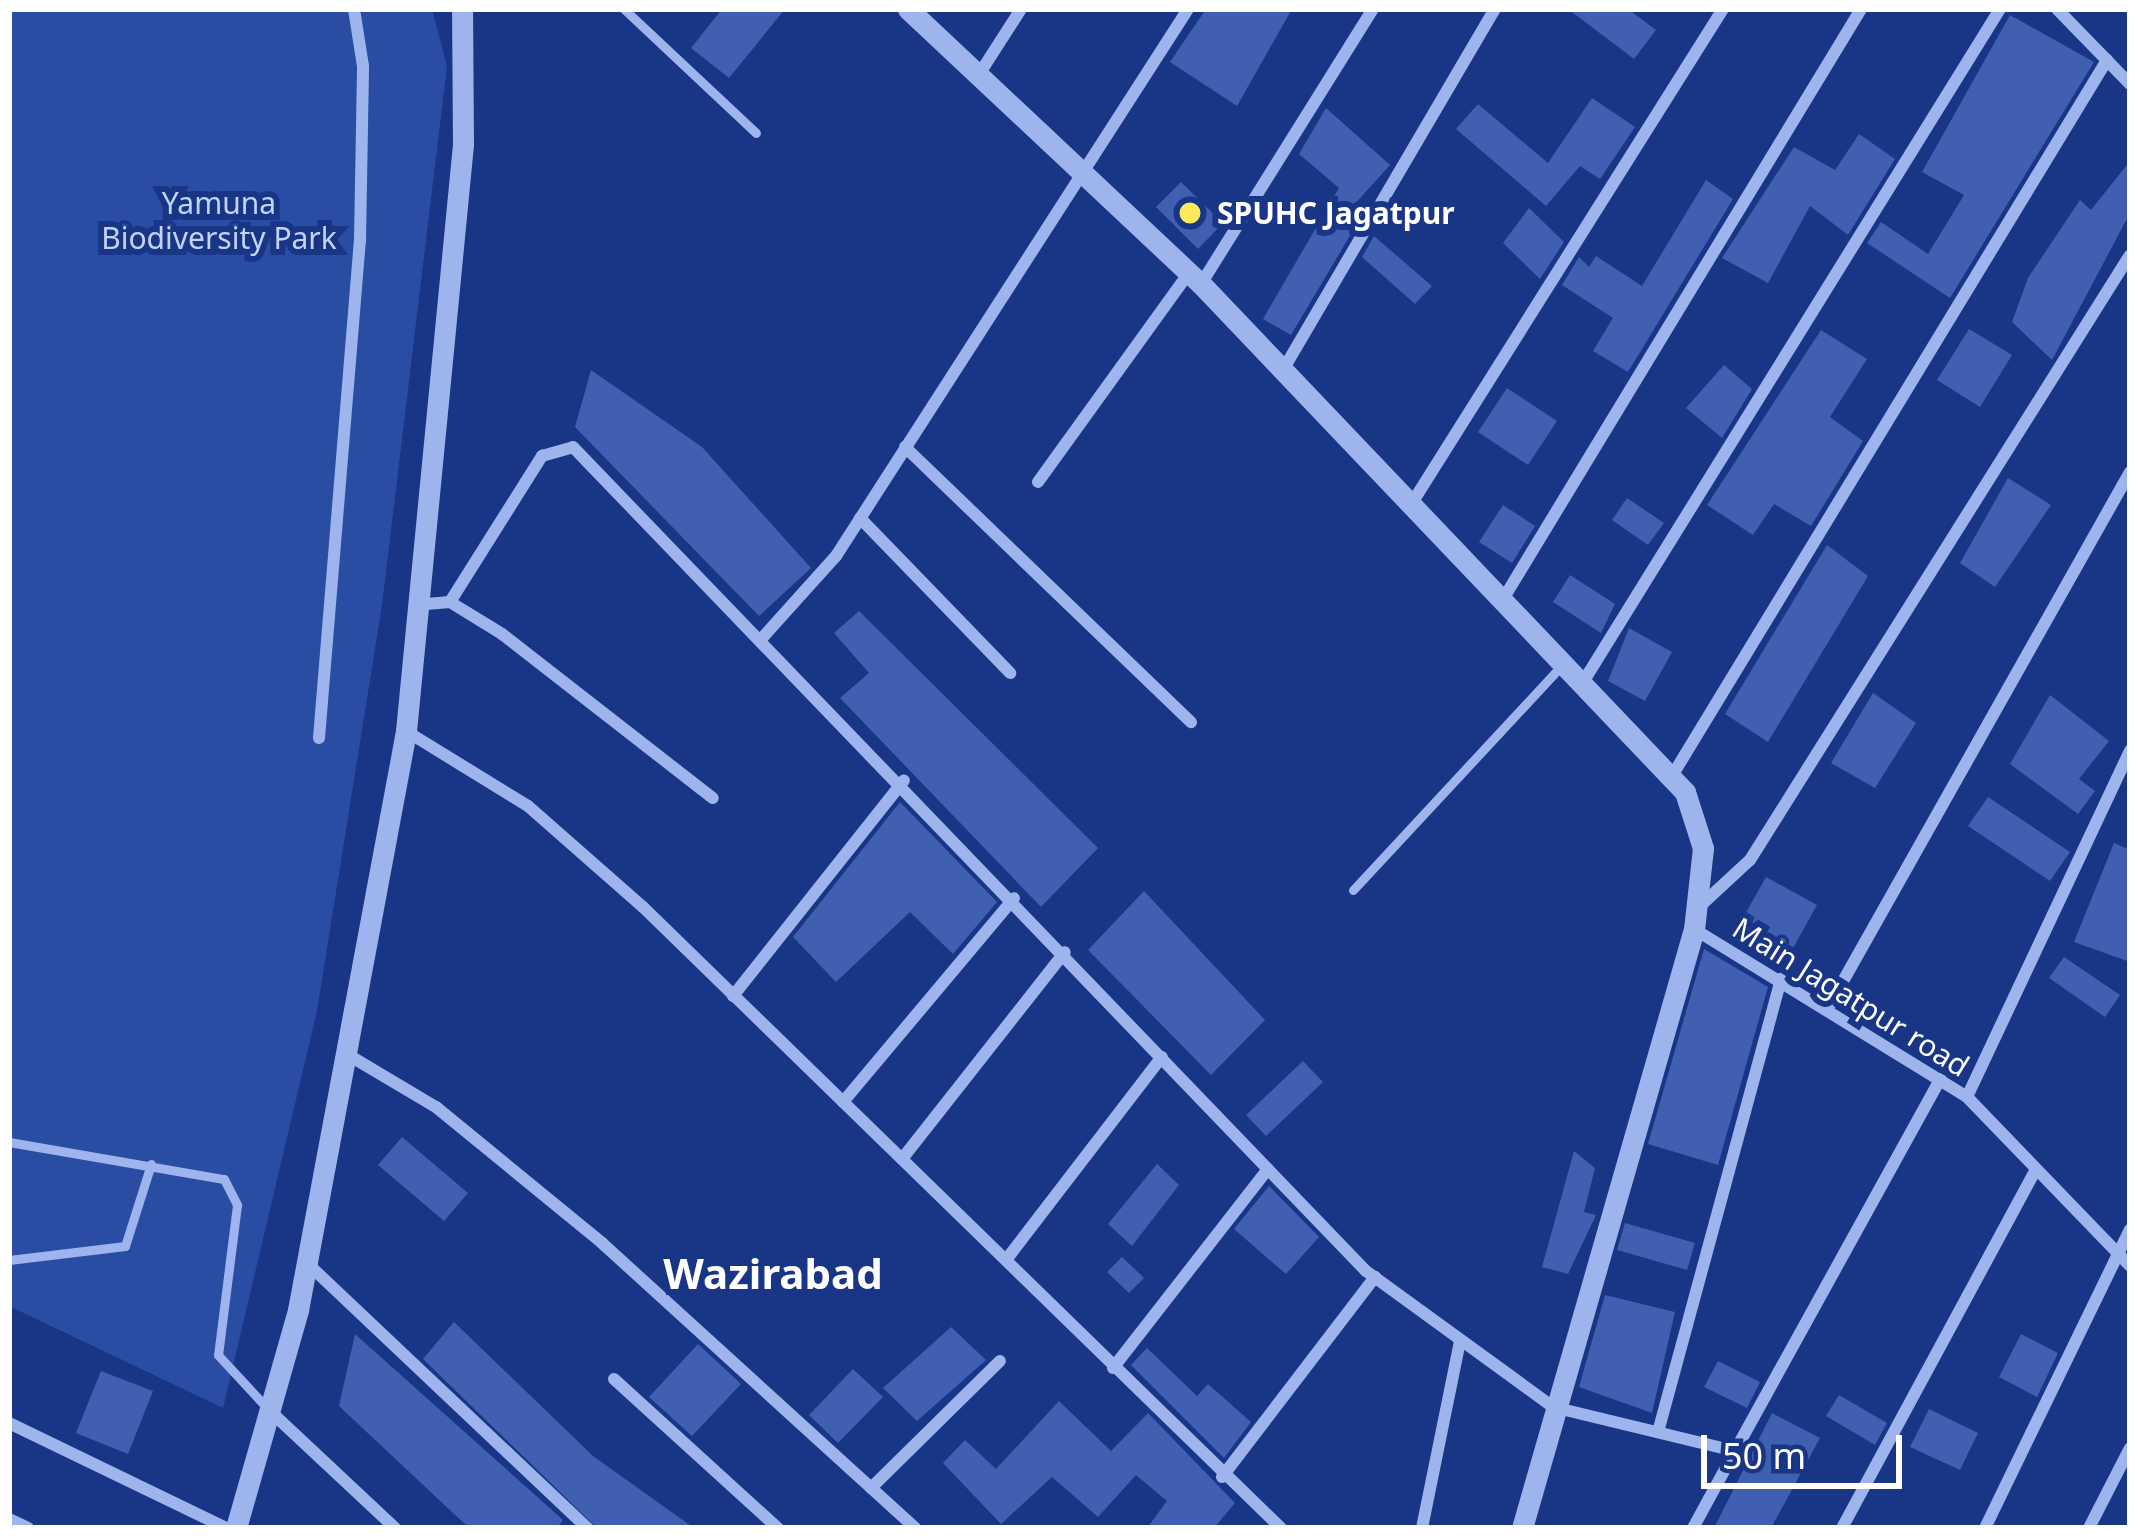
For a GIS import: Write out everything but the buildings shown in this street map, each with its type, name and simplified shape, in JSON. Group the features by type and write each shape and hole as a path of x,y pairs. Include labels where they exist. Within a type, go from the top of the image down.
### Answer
{"street":[{"path":"319,738 360,241 364,66 354,9"},
{"path":"236,1528 307,1263 350,1056 406,731 413,606 459,190 462,9"},
{"path":"908,9 1082,179 1195,278 1567,660 1672,776 1703,848 1696,918 1522,1528"},
{"path":"978,76 1021,9"},
{"path":"763,637 860,518 1188,9"},
{"path":"1038,482 1195,278 1373,9"},
{"path":"1283,370 1495,9"},
{"path":"1412,503 1723,9"},
{"path":"1505,596 1861,9"},
{"path":"1585,679 2000,9"},
{"path":"2057,9 2130,85"},
{"path":"1672,776 2107,60"},
{"path":"1696,918 1750,860 2130,255"},
{"path":"450,602 558,444 620,489 904,780 1375,1277 1553,1407 1735,1451"},
{"path":"905,447 1191,722"},
{"path":"1829,1006 2130,472"},
{"path":"860,518 1010,673"},
{"path":"413,606 450,602 713,798"},
{"path":"406,731 528,806 843,1102 1222,1478 1281,1528"},
{"path":"1967,1097 2130,750"},
{"path":"733,996 904,780"},
{"path":"843,1102 1013,898"},
{"name":"Main Jagatpur road","path":"1696,918 1780,978 1967,1097 2126,1261"},
{"path":"902,1160 1065,952"},
{"path":"1658,1432 1780,978"},
{"path":"350,1056 436,1107 602,1243 915,1528"},
{"path":"1006,1260 1162,1057"},
{"path":"1693,1528 1940,1079"},
{"path":"1114,1368 1268,1169"},
{"path":"1842,1528 2036,1172"},
{"path":"1985,1528 2126,1261 2130,1229"},
{"path":"307,1263 587,1528"},
{"path":"1222,1478 1375,1277"},
{"path":"1422,1528 1460,1341"},
{"path":"871,1488 1000,1361"},
{"path":"614,1378 778,1528"},
{"path":"269,1411 395,1528"},
{"path":"9,1424 226,1528"},
{"path":"2089,1528 2130,1448"},
{"path":"9,1519 28,1528"}],"lane":[{"path":"624,9 756,134"},
{"path":"1353,890 1567,660"},
{"path":"9,1142 211,1173 234,1190 218,1355 269,1411"},
{"path":"9,1260 125,1246 151,1164"}],"green space":[{"name":"Yamuna Biodiversity Park","path":"9,9 432,9 447,66 382,605 317,1011 223,1408 9,1306"}],"place":[{"name":"SPUHC Jagatpur","path":"1190,213"}],"district":[{"name":"Wazirabad","path":"773,1273"}]}
